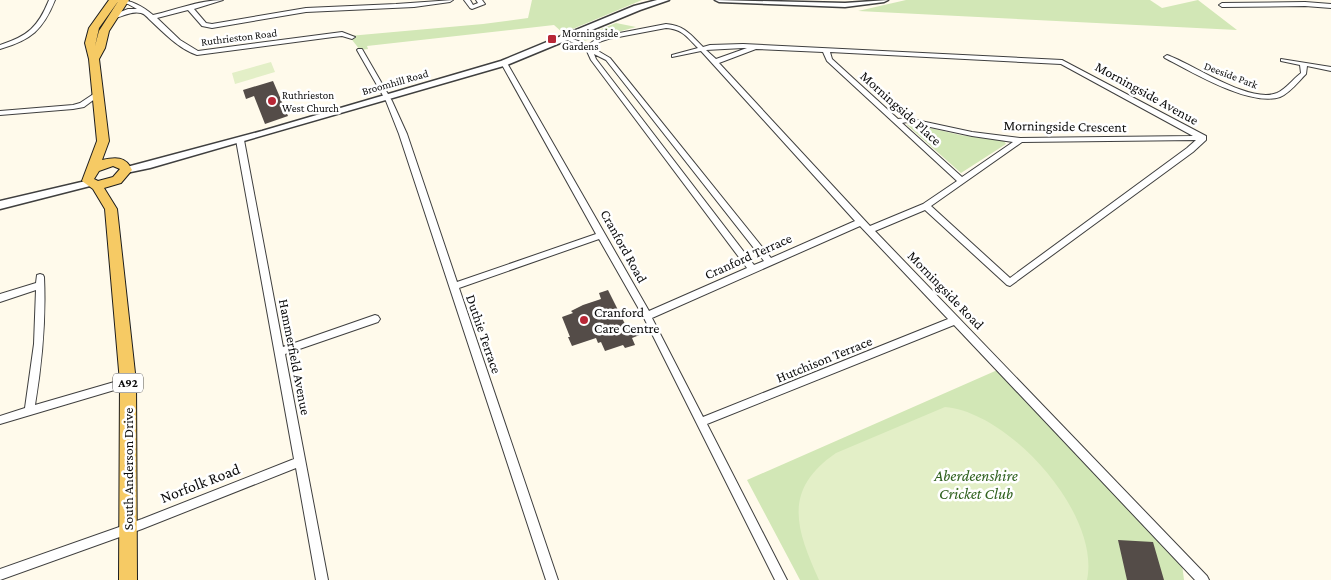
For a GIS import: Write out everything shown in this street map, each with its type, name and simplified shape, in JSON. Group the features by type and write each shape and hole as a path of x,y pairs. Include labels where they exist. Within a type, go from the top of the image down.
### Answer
{"main road":[{"path":"94,63 119,0"},
{"path":"92,179 103,141 94,63 89,50 90,38 100,18 119,0"},
{"path":"103,141 122,166"},
{"path":"92,179 106,163 122,166"},
{"path":"92,179 117,180 122,166"},
{"name":"A92","path":"92,179 111,209"},
{"name":"A92","path":"111,209 117,180"},
{"name":"South Anderson Drive","path":"111,209 128,382 128,580"}],"street":[{"path":"0,48 20,40 42,24 52,0"},
{"name":"Ruthrieston Road","path":"119,0 136,4 177,40 197,53 342,34 352,37"},
{"path":"151,18 220,0"},
{"path":"189,7 204,25 212,26 304,10 427,5 450,0"},
{"path":"467,0 472,7 482,4 479,0"},
{"name":"Broomhill Road","path":"122,166 150,165 504,64 637,8 665,0"},
{"path":"719,0 845,4 884,0"},
{"path":"1222,5 1305,4 1331,6"},
{"path":"112,17 130,10 142,11"},
{"name":"Morningside Road","path":"588,48 597,41 606,38 666,26 676,27 684,31 715,62 861,222 1203,580"},
{"path":"566,38 608,59 769,262"},
{"name":"Morningside Avenue","path":"674,56 701,49 735,46 1062,62 1203,138 1190,150 1010,283 926,206"},
{"path":"588,48 593,60 752,269"},
{"name":"Morningside Avenue","path":"715,62 756,48"},
{"path":"360,50 388,97"},
{"name":"Morningside Place","path":"826,51 829,60 962,181"},
{"name":"Deeside Park","path":"1167,57 1201,75 1243,92 1270,98 1279,95 1304,73 1303,64"},
{"path":"1283,60 1331,69"},
{"name":"Cranford Road","path":"504,64 647,316 781,580"},
{"path":"0,113 73,107 86,103 97,95"},
{"name":"Duthie Terrace","path":"388,97 552,580"},
{"path":"629,107 643,103"},
{"name":"Morningside Crescent","path":"898,121 906,120 972,134 1020,140 1203,138"},
{"name":"Hammerfield Avenue","path":"240,140 322,580"},
{"path":"869,230 926,206 1020,140"},
{"path":"680,175 695,169"},
{"path":"0,206 92,179"},
{"name":"Cranford Terrace","path":"647,316 861,222"},
{"path":"453,287 602,235"},
{"path":"0,298 40,281 38,363 29,410"},
{"path":"280,352 375,319"},
{"name":"Hutchison Terrace","path":"702,422 956,320"},
{"path":"0,420 128,382"},
{"name":"Norfolk Road","path":"0,575 300,462"}],"green space":[{"path":"532,0 642,0 563,33 554,25 367,46 368,49 360,50 349,36 528,18"},
{"path":"906,0 1150,0 1162,8 1198,0 1237,30 858,11"},
{"path":"616,23 636,27 584,41 582,39 586,35"},
{"path":"271,62 275,72 235,84 232,73"},
{"path":"909,123 960,135 1004,141 1006,144 961,173 907,125"},
{"name":"Aberdeenshire Cricket Club","path":"1002,368 1181,556 1184,580 800,580 747,480"},
{"name":"Aberdeenshire Cricket Club","path":"945,407 970,413 996,427 1022,447 1045,471 1065,498 1080,526 1088,554 1087,580 819,580 804,544 800,527 799,511 801,496 807,481 819,467 836,453"}],"building":[{"name":"Ruthrieston West Church","path":"273,81 288,116 265,124 254,96 246,99 243,90"},
{"name":"Cranford Care Centre","path":"608,290 628,330 638,326 642,334 632,338 635,345 625,348 623,345 605,351 601,342 598,343 596,338 572,346 562,317 573,313 571,311 583,305 601,299 599,293"},
{"path":"1118,540 1153,542 1164,580 1127,580"}],"place":[{"name":"Morningside Gardens","path":"552,39"},
{"name":"Ruthrieston West Church","path":"272,101"},
{"name":"Cranford Care Centre","path":"584,320"}]}
